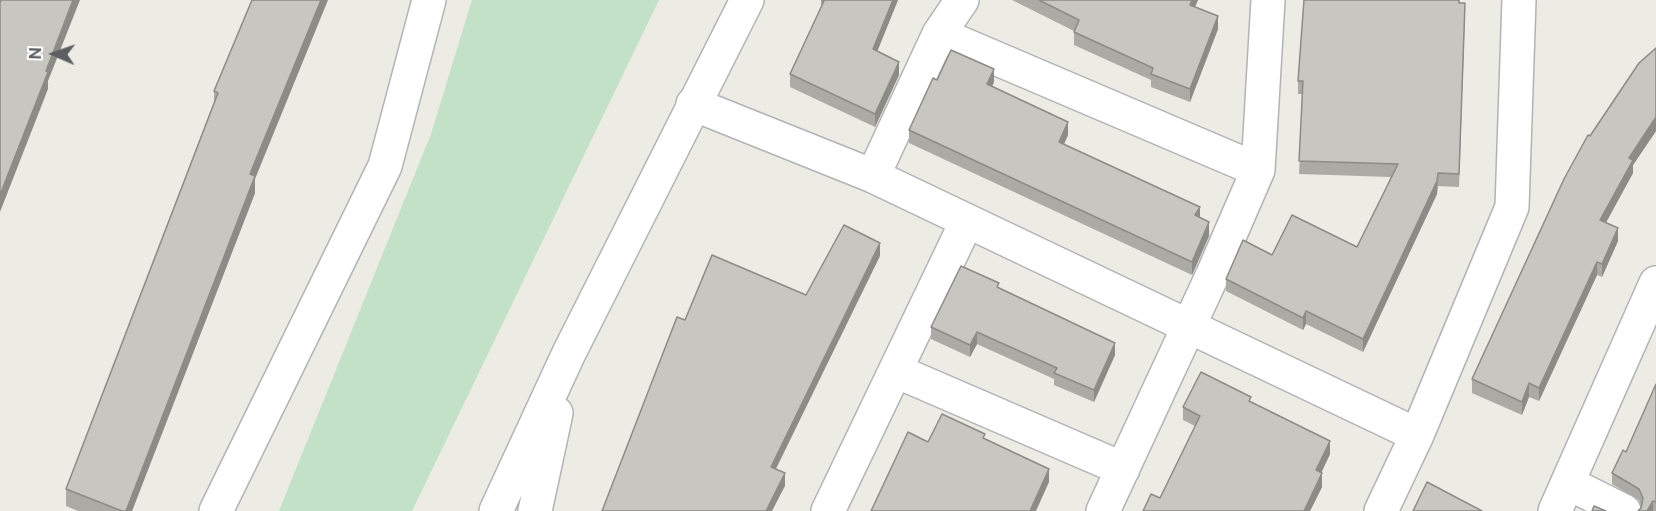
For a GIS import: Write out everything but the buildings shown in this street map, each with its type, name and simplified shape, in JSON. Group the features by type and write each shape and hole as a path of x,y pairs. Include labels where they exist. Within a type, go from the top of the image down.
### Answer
{"street":[{"path":"216,511 385,166 429,0"},
{"path":"496,511 569,352 747,0"},
{"path":"873,176 939,34 962,0"},
{"path":"1103,511 1190,327 1258,170 1268,0"},
{"path":"1381,511 1417,435 1512,207 1519,0"},
{"path":"939,34 1258,170"},
{"path":"693,104 873,176 1417,435"},
{"path":"828,511 967,221"},
{"path":"1624,511 1562,497 1656,283"},
{"path":"535,511 569,352"},
{"path":"896,371 1123,469"}],"green space":[{"path":"472,0 659,0 412,511 279,511 431,134"}]}
